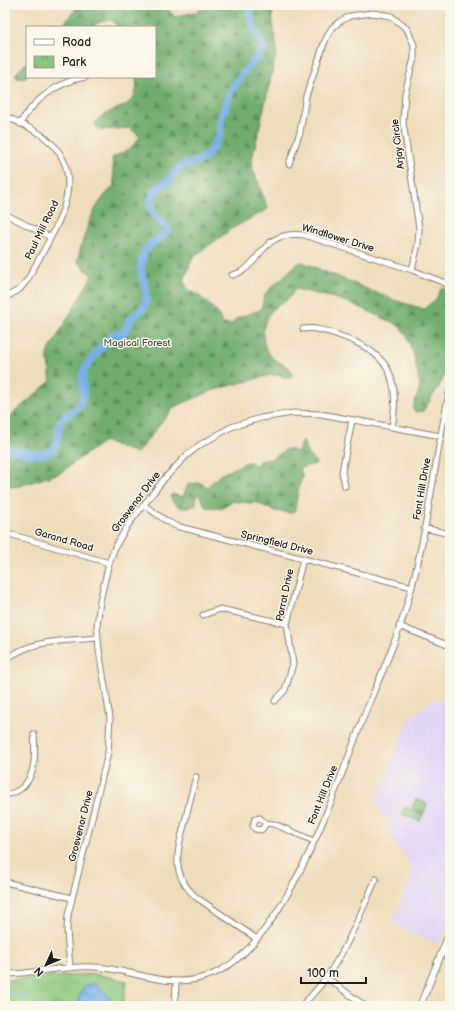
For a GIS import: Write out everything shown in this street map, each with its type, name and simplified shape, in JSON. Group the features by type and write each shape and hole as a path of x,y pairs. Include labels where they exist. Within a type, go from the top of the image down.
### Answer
{"street":[{"name":"Arjay Circle","path":"289,164 300,132 306,96 325,41 331,30 344,18 355,15 382,14 398,21 407,29 414,45 414,58 404,93 403,122 419,228 418,244 412,270"},
{"path":"20,124 30,108 40,99 66,82 82,78"},
{"name":"Paul Mill Road","path":"5,116 36,131 49,141 60,154 66,168 68,180 68,198 50,237 24,284 15,294 5,298"},
{"path":"5,214 50,237"},
{"name":"Windflower Drive","path":"232,275 242,271 274,239 289,234 304,235 412,270 450,285"},
{"path":"303,329 319,329 352,340 361,344 378,356 384,364 393,383 396,398 392,427"},
{"name":"Font Hill Drive","path":"5,974 95,967 151,979 176,982 200,978 222,970 241,957 257,939 291,889 314,841 399,626 412,587 450,389"},
{"name":"Grosvenor Drive","path":"70,968 67,930 72,898 108,753 110,718 98,638 100,601 109,562 121,536 171,471 187,455 205,442 231,428 262,418 293,413 322,414 441,436"},
{"path":"344,486 342,472 352,420"},
{"name":"Springfield Drive","path":"144,505 160,518 176,526 412,587"},
{"path":"424,528 450,534"},
{"name":"Garand Road","path":"13,535 109,562"},
{"name":"Parrot Drive","path":"275,701 285,690 293,664 287,624 303,559"},
{"path":"203,615 220,609 287,624"},
{"path":"399,626 450,646"},
{"path":"5,660 23,648 35,644 98,638"},
{"path":"5,795 19,790 31,776 35,760 34,734"},
{"path":"196,777 177,856 181,877 196,897 257,939"},
{"path":"265,823 274,824 314,841"},
{"path":"301,1006 327,978 344,950 376,879"},
{"path":"5,882 72,898"},
{"path":"420,1006 449,939 450,932"},
{"path":"327,978 365,1006"},
{"path":"175,1006 176,982"}],"shaded area":[{"path":"433,699 450,699 450,918 439,945 392,923 413,873 406,857 392,840 389,820 375,803 410,718"}],"green space":[{"name":"Magical Forest","path":"79,5 164,5 175,17 208,8 209,5 274,5 272,15 277,51 251,164 268,209 233,228 193,257 184,280 185,284 189,290 199,296 217,312 222,324 232,324 237,318 260,310 266,293 298,263 302,262 394,300 424,309 436,299 442,287 450,291 450,363 441,383 423,411 415,412 413,408 420,387 414,356 407,336 398,325 355,305 335,298 296,289 288,299 270,312 266,319 263,333 269,354 291,370 292,377 289,379 280,375 271,375 214,390 174,407 137,453 104,441 60,473 20,486 5,488 5,415 10,416 51,381 47,354 92,276 77,261 86,230 94,211 106,194 114,186 112,158 131,148 140,137 130,128 100,130 96,126 95,122 102,116 130,102 134,96 136,88 136,78 156,78 156,26 117,26 111,20 100,22 94,26 62,26"},
{"path":"26,63 26,77 23,79 17,78 15,74"},
{"path":"303,441 308,455 316,462 316,464 300,468 303,477 299,485 295,510 291,513 275,511 255,502 232,501 221,508 206,507 199,495 196,495 196,504 189,508 185,508 174,503 170,496 172,494 183,497 188,484 201,483 207,487 220,475 247,462 251,462 256,466 259,461 271,459 287,449 298,452"},
{"path":"416,799 427,804 424,813 412,808"},
{"path":"405,807 423,814 420,821 402,814"},
{"path":"94,974 127,981 123,1006 5,1006 5,980"}],"water":[{"path":"93,982 109,996 114,1006 79,1006 78,1002 81,991 86,985"}],"waterway":[{"path":"5,449 26,453 43,454 48,453 55,448 61,421 80,404 83,396 83,375 86,367 111,337 126,331 130,320 145,305 147,296 141,266 142,259 147,248 162,237 167,231 167,228 153,214 150,207 154,191 168,180 181,166 201,160 208,154 220,135 221,118 230,93 239,78 259,55 262,49 261,43 254,30 248,5"},
{"path":"5,992 23,995 26,1006"}]}
